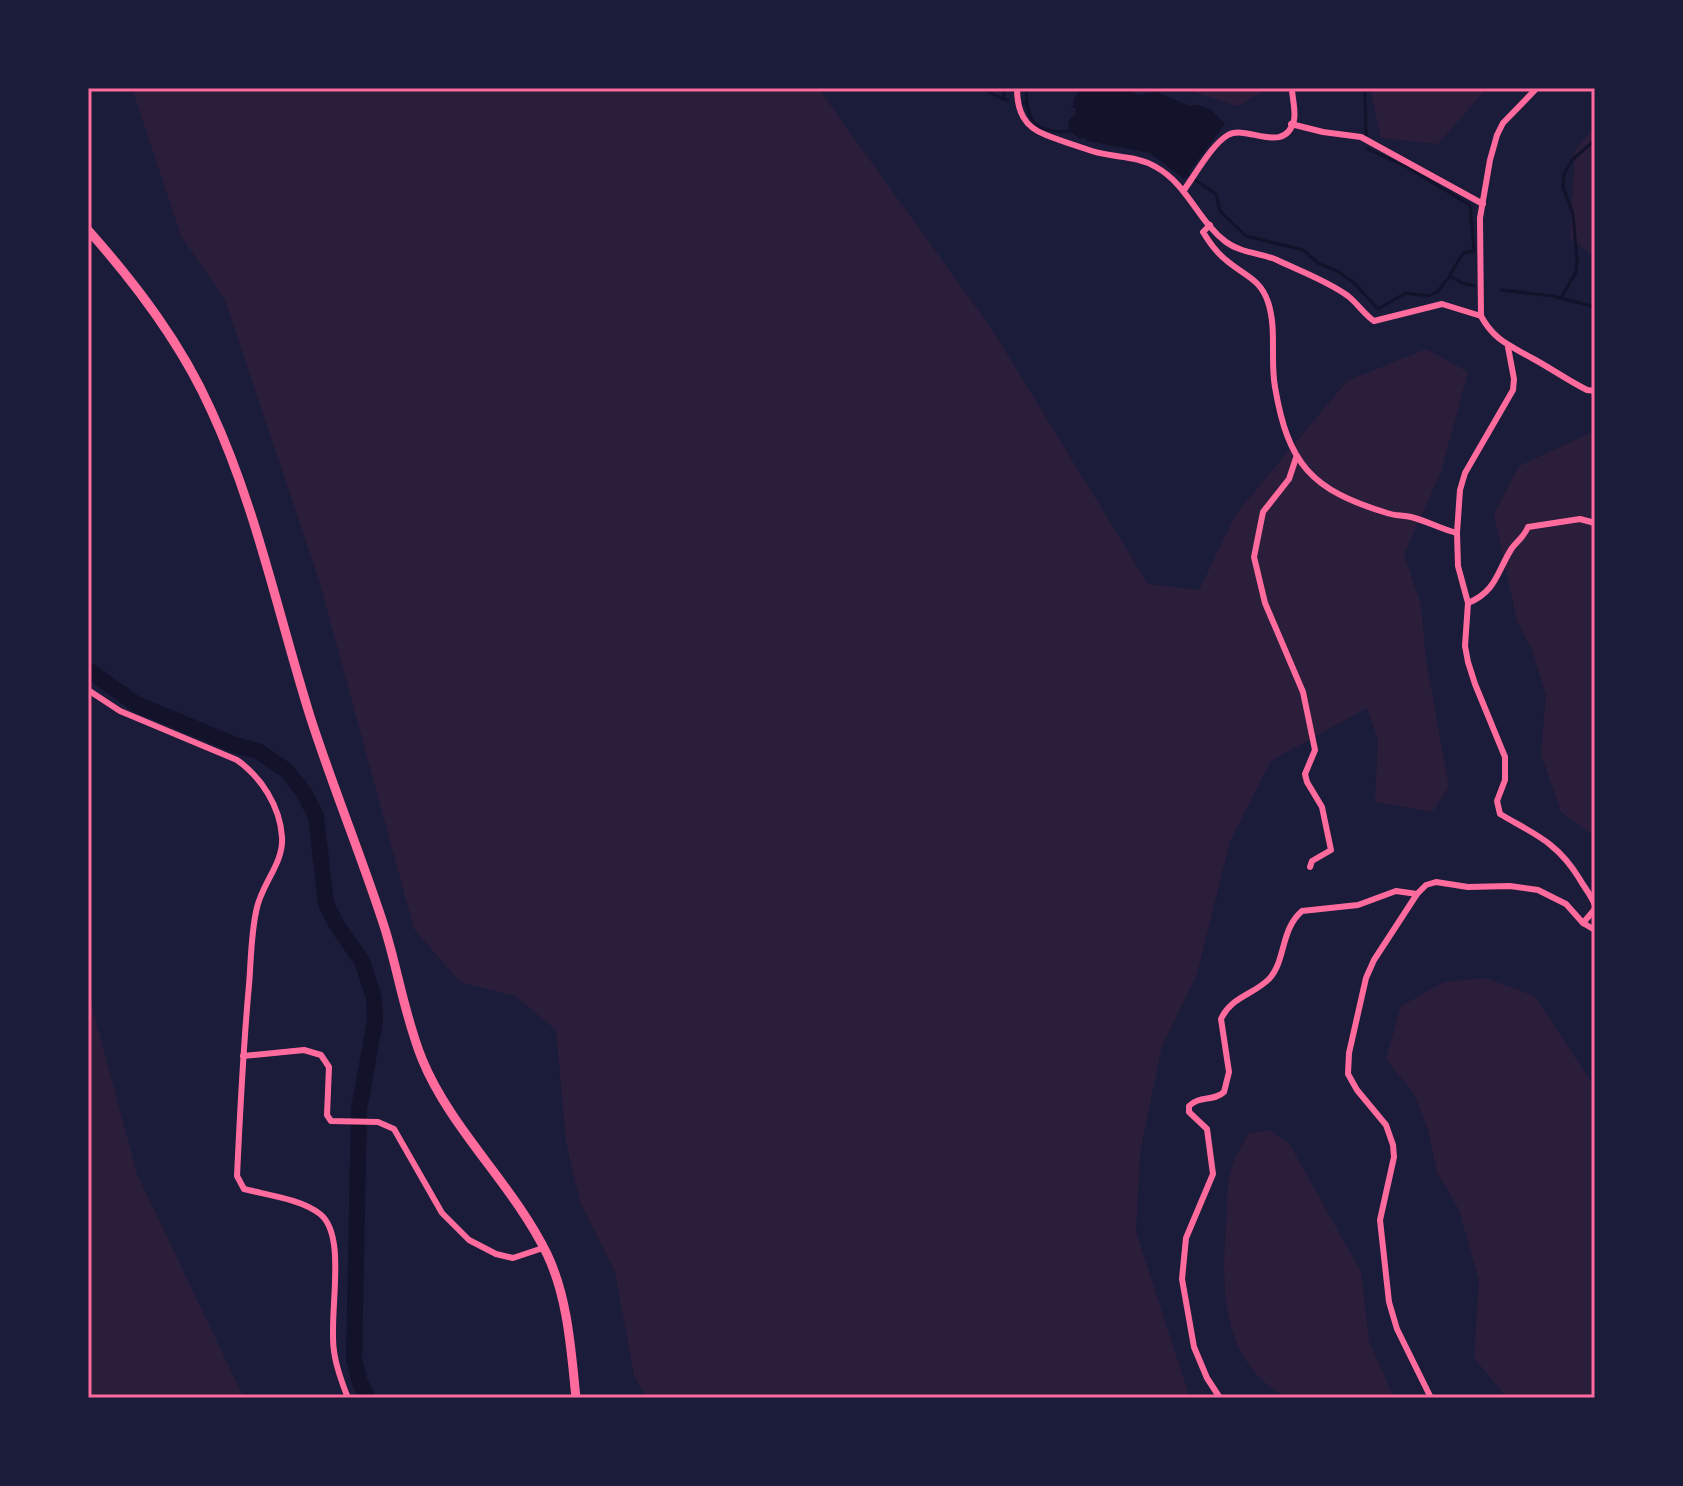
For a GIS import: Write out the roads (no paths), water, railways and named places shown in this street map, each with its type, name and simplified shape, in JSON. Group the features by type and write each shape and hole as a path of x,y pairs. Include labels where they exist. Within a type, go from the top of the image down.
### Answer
{"main road":[{"path":"88,230 156,314 211,410 240,481 311,718 384,927 420,1054 432,1082 524,1213 543,1248 562,1303 576,1398"}],"street":[{"path":"1017,88 1017,103 1022,116 1033,129 1092,151 1146,162 1156,167 1184,190 1228,243 1274,259 1346,295 1374,321 1442,304 1481,316"},
{"path":"1184,190 1220,141 1230,133 1276,138 1291,124 1294,120 1292,88"},
{"path":"1537,88 1517,106 1497,135 1480,218 1481,316 1487,327 1508,347 1587,390 1595,391"},
{"path":"1291,124 1361,137 1483,204"},
{"path":"1210,225 1203,232 1208,241 1225,260 1258,283 1268,301 1275,388 1296,458 1320,485 1389,514 1413,517 1457,533"},
{"path":"1508,347 1513,390 1465,473 1460,490 1458,566 1468,603 1465,646 1475,684 1505,757 1505,780 1497,801 1500,814 1558,849 1572,866 1595,907 1583,923"},
{"path":"1296,458 1289,479 1263,512 1254,557 1265,603 1303,692 1315,750 1305,774 1322,807 1331,850 1312,861 1310,867"},
{"path":"1468,603 1485,595 1528,527 1580,519 1595,523"},
{"path":"88,690 120,711 237,760 253,771 263,784 279,821 282,839 280,857 256,911 243,1056 237,1176 244,1189 315,1210 330,1225 335,1236 336,1253 333,1350 348,1398"},
{"path":"1431,1398 1397,1329 1389,1302 1380,1220 1394,1157 1393,1145 1386,1125 1348,1074 1349,1053 1366,978 1374,960 1417,894 1426,885 1436,882 1468,887 1510,886 1538,890 1566,904 1583,923 1595,930"},
{"path":"1220,1398 1207,1378 1194,1347 1182,1279 1186,1238 1213,1174 1207,1129 1189,1112 1189,1106 1201,1097 1214,1097 1224,1092 1229,1072 1221,1019 1232,1002 1270,978 1290,924 1302,911 1358,905 1396,891 1417,894"},
{"path":"243,1056 304,1050 321,1055 329,1067 327,1115 336,1123 378,1122 394,1129 442,1213 469,1240 496,1254 513,1258 543,1248"}],"waterway":[{"path":"981,88 1003,99"},
{"path":"1005,88 1003,99 1008,100"},
{"path":"1026,88 1027,104"},
{"path":"1365,88 1366,135"},
{"path":"1024,103 1031,118 1042,128 1063,132 1072,130"},
{"path":"1561,298 1576,272 1577,260 1573,214 1563,187 1564,174 1572,160 1595,140"},
{"path":"1368,149 1405,166 1470,205 1474,251 1463,253 1450,275"},
{"path":"1185,173 1216,194 1220,211 1246,236 1303,250 1318,263 1354,283 1378,309 1406,293 1428,296 1437,292 1450,276 1475,286"},
{"path":"1501,290 1553,296 1595,307"},
{"path":"88,670 136,704 235,745 258,751 286,770 303,791 316,816 326,904 362,961 374,998 375,1021 359,1109 354,1359 360,1383 368,1398"}]}
